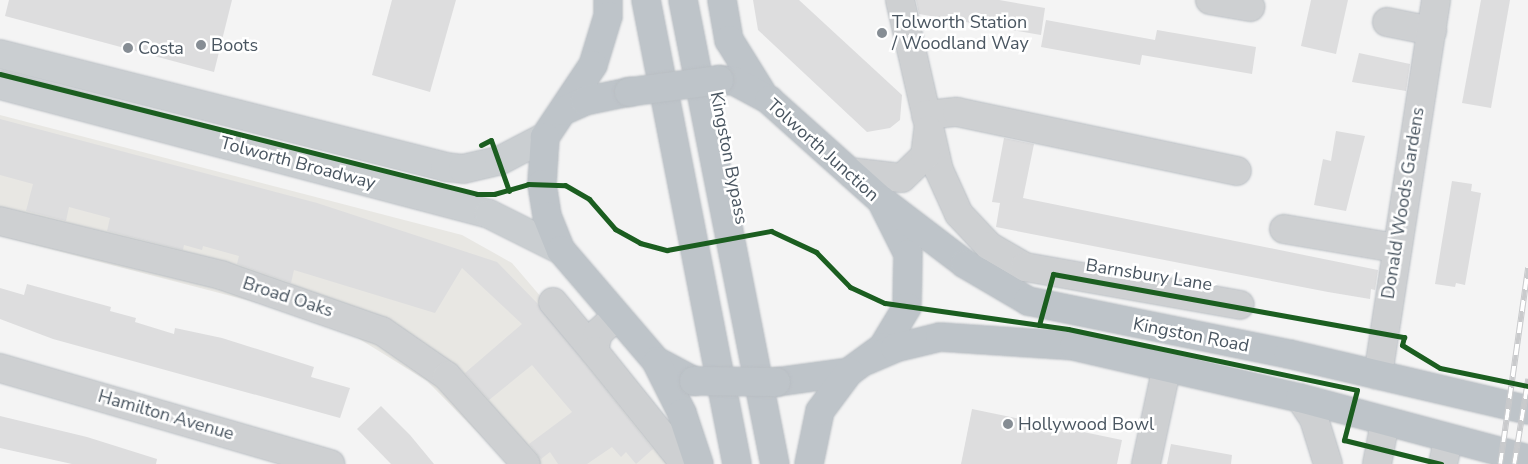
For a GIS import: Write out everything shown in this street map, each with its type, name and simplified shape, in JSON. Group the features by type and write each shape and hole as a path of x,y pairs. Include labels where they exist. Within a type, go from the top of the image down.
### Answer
{"highway":[{"path":"563,111 593,65 608,16 608,0"},
{"path":"646,0 737,464"},
{"name":"Kingston Bypass","path":"684,0 775,464"},
{"path":"722,0 731,44 769,100"},
{"name":"Tolworth Junction","path":"545,137 563,111 585,100 719,80 734,81 769,100 881,200 908,254 910,290 895,332 857,367 820,411 809,464"},
{"path":"545,137 542,184 561,250 656,362 682,413 699,464"},
{"name":"Kingston Road","path":"881,200 972,269 1028,301 1378,375 1528,410"},
{"name":"Kingston Road","path":"857,367 903,345 940,337 1074,346 1300,398 1385,422 1445,452 1528,459"},
{"path":"656,362 694,381 776,382 857,367"}],"main road":[{"name":"Tolworth Broadway","path":"0,54 445,167 463,169 500,161 545,137"},
{"name":"Tolworth Broadway","path":"0,85 488,214 561,250"}],"street":[{"name":"Barnsbury Lane","path":"900,0 939,170 959,214 1005,258 1053,274 1240,304"},
{"path":"1210,0 1250,7"},
{"name":"Donald Woods Gardens","path":"1378,375 1395,248 1436,0"},
{"path":"1386,22 1432,31"},
{"path":"927,120 957,112 1237,171"},
{"name":"Barnsbury Lane","path":"850,172 893,180 910,174 924,156 927,120"},
{"name":"Broad Oaks","path":"0,220 221,275 382,330 447,376 526,464"},
{"path":"1284,229 1395,248"},
{"path":"553,302 685,464"},
{"path":"594,351 598,333 617,316"},
{"path":"1146,464 1167,366"},
{"name":"Hamilton Avenue","path":"0,368 330,464"},
{"path":"1300,398 1314,419 1328,464"},
{"path":"1378,464 1385,422"}],"shaded area":[{"path":"0,115 462,235 512,263 684,464 509,464 427,381 353,335 308,316 0,236"}],"building":[{"path":"9,0 232,0 214,72 5,16"},
{"path":"392,0 456,0 430,92 372,75"},
{"path":"753,0 799,0 902,95 900,120 890,128 867,132 758,30"},
{"path":"916,0 999,0 1045,8 1041,35 919,14"},
{"path":"1311,0 1348,0 1336,54 1301,46"},
{"path":"1481,0 1510,0 1491,108 1462,103"},
{"path":"1046,20 1155,40 1157,30 1256,47 1252,74 1142,55 1140,65 1041,47"},
{"path":"1359,53 1410,64 1406,91 1352,82"},
{"path":"0,119 317,203 497,262 538,304 653,449 636,464 626,452 621,457 612,447 587,464 558,464 550,452 541,459 529,444 572,412 532,365 489,400 465,373 522,324 462,268 435,313 294,270 291,283 237,264 239,256 203,246 202,250 184,245 183,250 107,231 110,218 69,207 66,221 26,211 33,184 0,175"},
{"path":"1336,131 1365,136 1346,211 1314,205 1323,159 1331,161"},
{"path":"1004,138 1034,144 1023,198 1378,270 1375,290 1371,289 1370,299 996,227 1000,203 992,202"},
{"path":"1452,181 1472,184 1471,191 1481,193 1465,285 1456,283 1455,287 1435,284"},
{"path":"27,284 111,307 110,311 136,318 135,322 174,334 175,328 222,338 314,367 311,377 350,388 340,418 53,339 0,319 0,288 24,295"},
{"path":"381,406 410,435 434,464 391,464 357,429"},
{"name":"Hollywood Bowl","path":"972,409 1122,440 1117,464 961,464"},
{"path":"0,416 87,437 157,459 156,464 72,464 0,448"},
{"path":"1171,444 1232,455 1231,464 1167,464"}],"railway":[{"path":"1500,464 1528,268"},
{"path":"1514,464 1528,379"}],"cycle path":[{"path":"0,74 477,194 494,194 528,184 565,185 589,199 615,229 640,243 667,250 771,231 816,252 850,287 885,303 1068,329 1357,390 1344,440 1441,464"},
{"path":"481,145 491,140 509,191"},
{"path":"1039,325 1053,274 1404,337 1402,345 1440,368 1528,386"}],"place":[{"name":"Tolworth Station / Woodland Way","path":"882,33"},
{"name":"Boots","path":"201,45"},
{"name":"Costa","path":"128,48"},
{"name":"Hollywood Bowl","path":"1008,424"}]}
